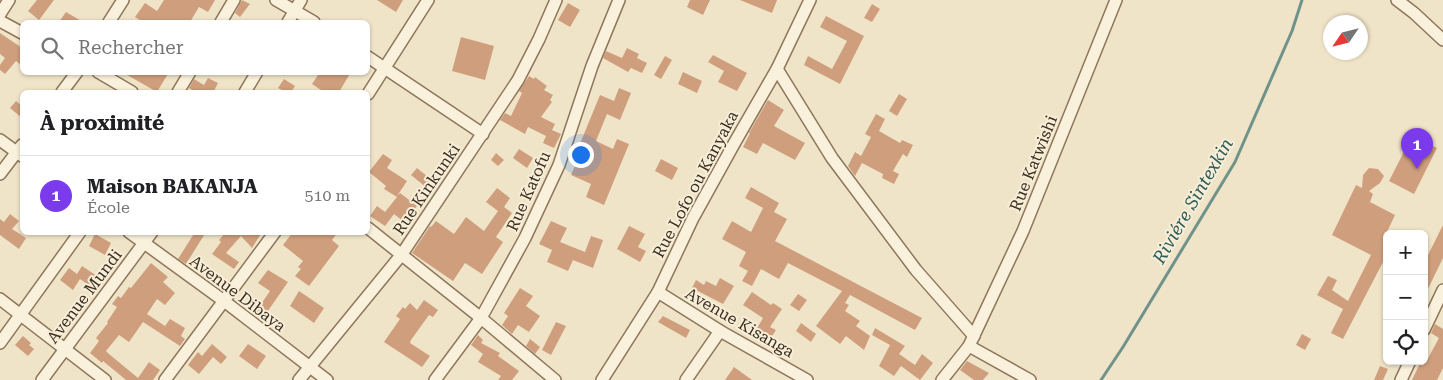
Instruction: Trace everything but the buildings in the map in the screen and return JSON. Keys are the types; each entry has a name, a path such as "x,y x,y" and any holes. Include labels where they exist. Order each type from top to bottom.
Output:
{"street":[{"path":"0,14 9,0"},
{"path":"110,20 123,0"},
{"path":"222,20 234,0"},
{"path":"276,0 311,20"},
{"path":"289,20 301,0"},
{"path":"370,91 428,0"},
{"name":"Rue Kinkunki","path":"299,380 402,254 518,80 556,0"},
{"name":"Rue Katofu","path":"436,380 482,318 525,238 559,165 592,66 619,0"},
{"name":"Rue Lofo ou Kanyaka","path":"602,380 658,292 693,218 777,69 810,0"},
{"name":"Rue Katwishi","path":"942,380 972,341 1023,231 1116,0"},
{"path":"1397,0 1443,40"},
{"path":"0,21 20,32"},
{"path":"370,58 483,134"},
{"path":"777,69 832,158 972,341 1030,380"},
{"path":"64,90 75,75"},
{"path":"103,75 129,90"},
{"path":"179,90 188,75"},
{"path":"246,90 255,75"},
{"path":"0,140 20,150"},
{"path":"0,174 20,152"},
{"path":"370,230 482,318 551,379"},
{"path":"0,343 78,235"},
{"name":"Avenue Dibaya","path":"133,235 224,301 327,380"},
{"name":"Avenue Mundi","path":"42,380 150,235"},
{"path":"165,380 273,235"},
{"path":"1428,322 1443,290"},
{"name":"Avenue Kisanga","path":"658,292 807,380"},
{"path":"0,299 22,314 105,380"},
{"path":"686,380 720,330"},
{"path":"1401,380 1408,365"}],"waterway":[{"name":"Riviére Sintexkin","path":"1101,380 1235,162 1292,31 1302,0"}],"place":[{"name":"Maison BAKANJA","path":"1417,169"}]}
